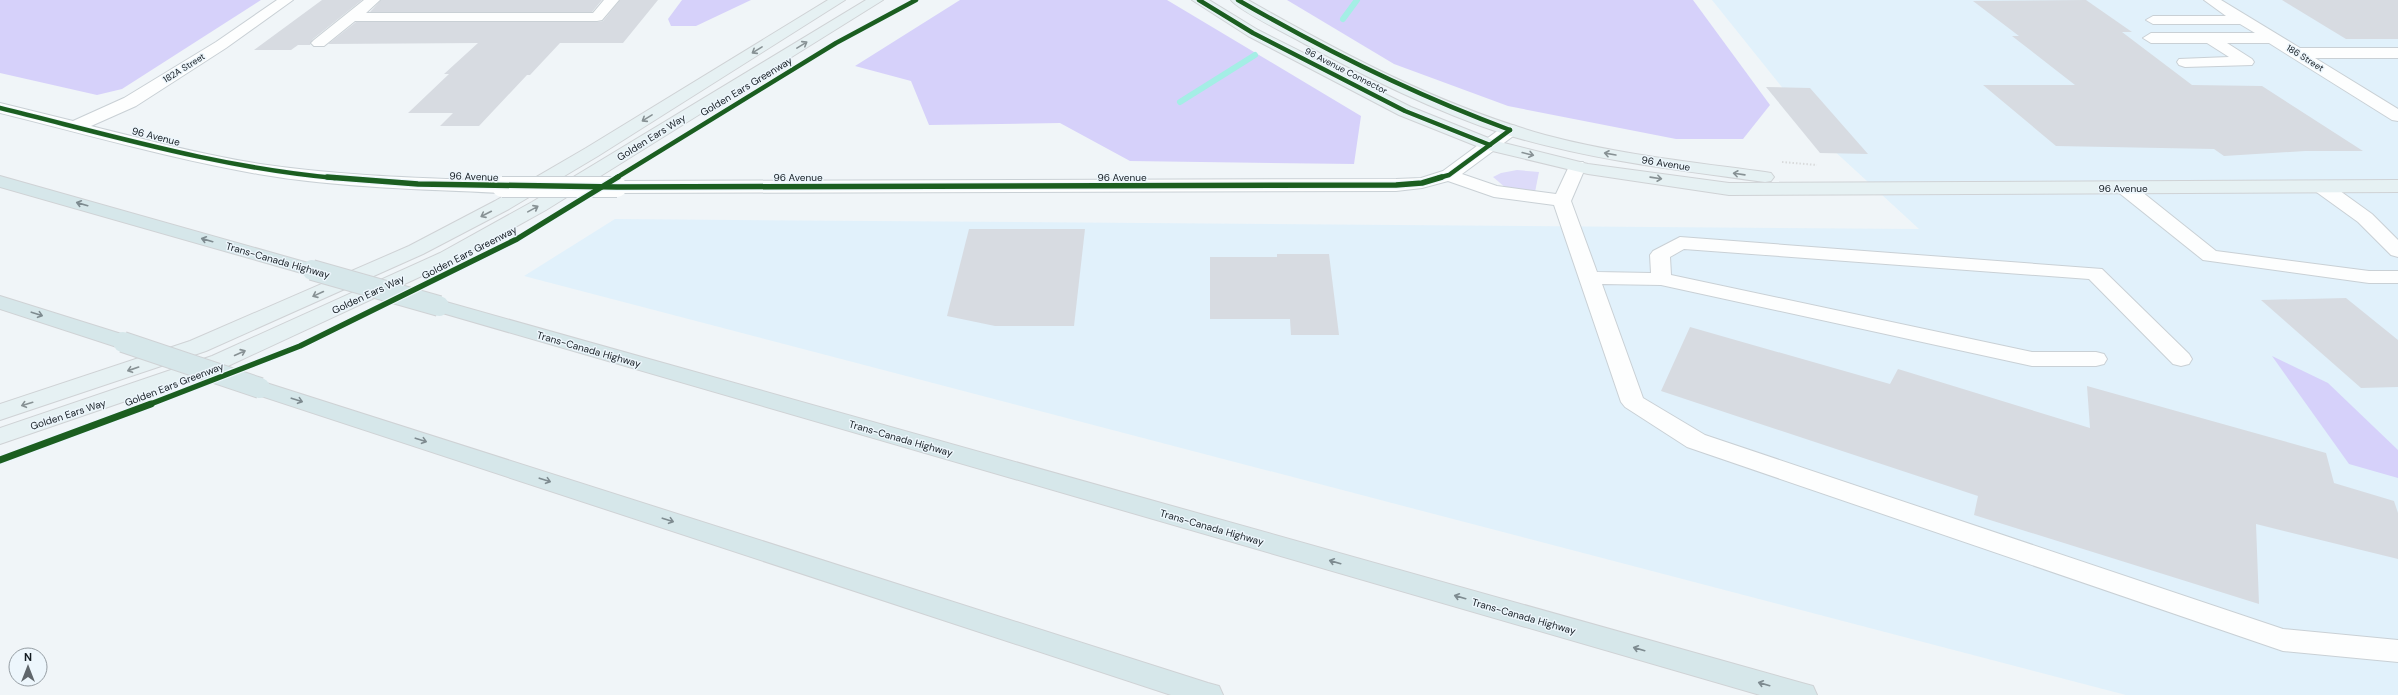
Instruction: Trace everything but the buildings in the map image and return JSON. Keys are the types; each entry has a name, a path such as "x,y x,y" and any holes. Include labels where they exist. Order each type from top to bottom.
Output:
{"highway":[{"name":"Trans-Canada Highway","path":"0,181 1802,695"},
{"path":"0,302 260,388 1208,695"}],"main road":[{"name":"Golden Ears Way","path":"0,412 198,346 416,250 502,205 554,175 838,0"},
{"name":"Golden Ears Way","path":"0,436 220,361 447,257 539,206 876,0"},
{"name":"96 Avenue Connector","path":"1199,0 1253,33 1404,111 1490,145"},
{"name":"96 Avenue Connector","path":"1238,0 1281,26 1400,87 1457,112 1510,130"},
{"name":"96 Avenue","path":"1510,130 1602,152 1648,161 1848,188"},
{"name":"96 Avenue","path":"1490,145 1577,166 1729,189 2398,186"}],"street":[{"name":"182A Street","path":"76,126 130,102 221,45 286,0"},
{"path":"319,43 373,0"},
{"path":"351,17 597,17 612,0"},
{"name":"186 Street","path":"2211,0 2398,116"},
{"path":"472,17 486,4"},
{"path":"2153,20 2244,20"},
{"path":"2151,38 2273,38"},
{"path":"2185,62 2246,62 2210,38"},
{"path":"2297,53 2398,53"},
{"name":"96 Avenue","path":"0,108 194,156 259,168 332,178 502,187 1366,186 1422,183 1449,175 1510,130"},
{"path":"1577,166 1562,201 1633,402 1696,441 2283,640 2398,651"},
{"path":"1449,175 1494,191 1562,201"},
{"path":"2322,187 2365,218 2398,251"},
{"path":"2125,188 2210,256 2369,277 2398,277"},
{"path":"1661,279 1660,255 1680,243 2096,273 2181,359"},
{"path":"1589,278 1661,279 2032,359 2096,359"}],"path":[{"path":"1778,162 1824,166"}],"shaded area":[{"path":"0,0 261,0 122,89 97,95 0,73"},
{"path":"682,0 751,0 696,26 671,26 668,19"},
{"path":"960,0 1167,0 1361,116 1354,164 1130,161 1060,123 929,125 911,81 855,66"},
{"path":"1287,0 1693,0 1770,105 1743,139 1676,139 1508,106 1394,64"},
{"path":"1712,0 2398,0 2398,695 2126,695 524,276 615,219 1919,229 1830,147"},
{"path":"1517,170 1539,172 1535,192 1506,188 1493,177 1501,173"},
{"path":"2272,356 2328,383 2398,450 2398,478 2349,464"}],"waterway":[{"path":"1343,19 1357,0"},
{"path":"1180,102 1255,55"}],"cycle path":[{"name":"Golden Ears Greenway","path":"0,460 67,437 300,346 517,239 836,43 916,0"},
{"path":"1199,0 1253,33 1405,111 1490,145"},
{"path":"1238,0 1337,55 1371,72 1439,103 1510,130"},
{"path":"0,108 194,156 259,168 333,178 418,184 617,187 1396,185 1422,183 1449,175 1510,130"}]}
